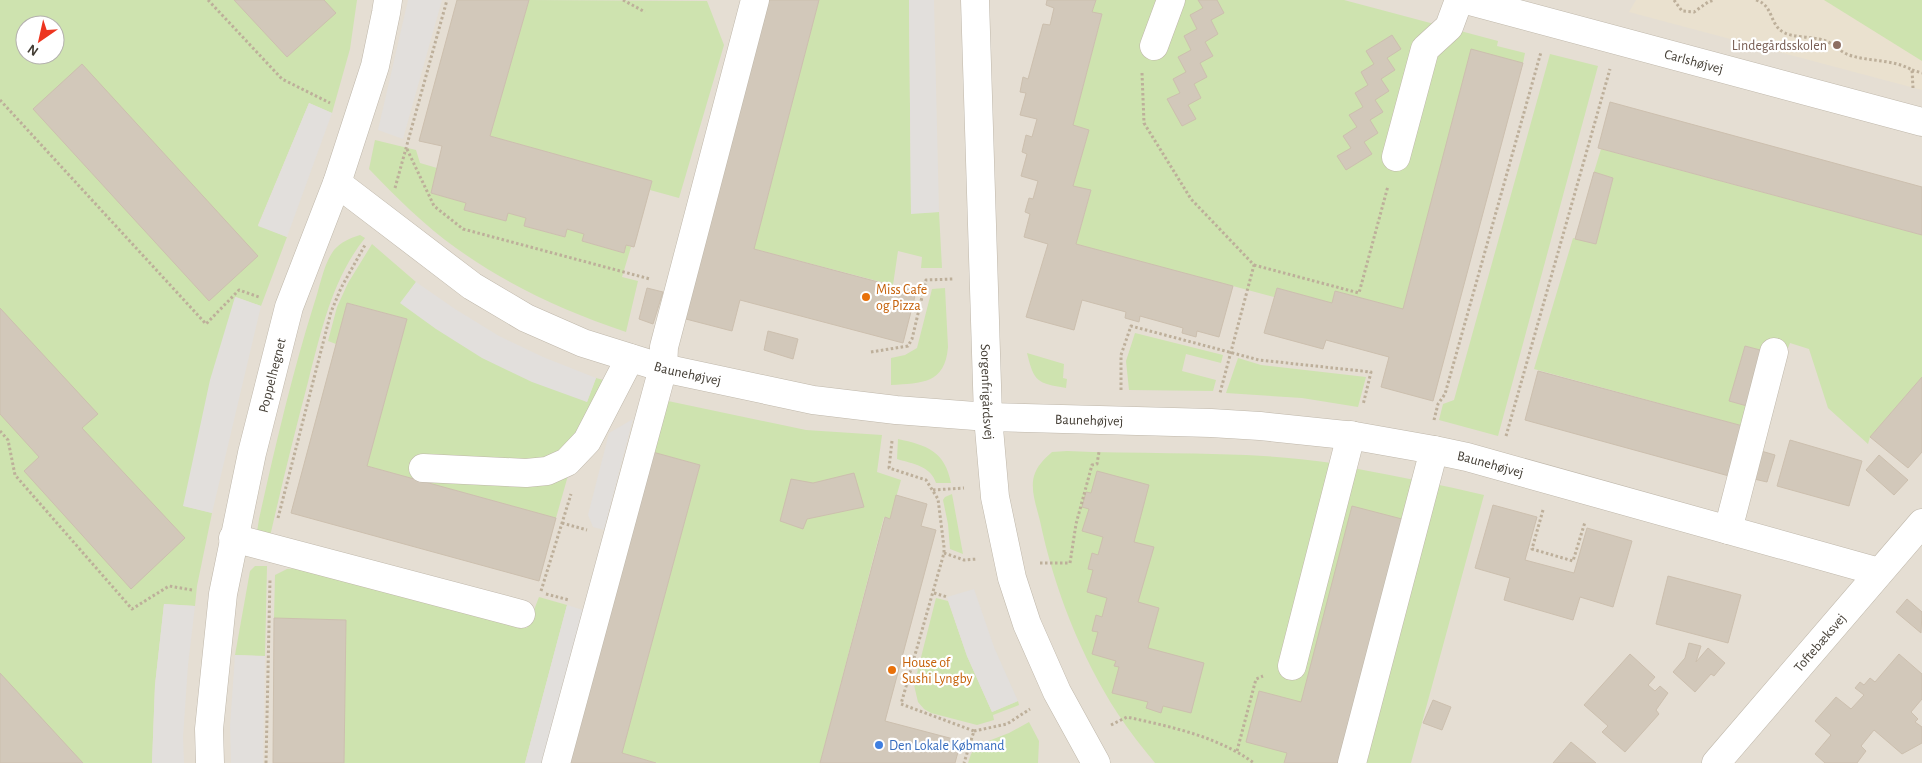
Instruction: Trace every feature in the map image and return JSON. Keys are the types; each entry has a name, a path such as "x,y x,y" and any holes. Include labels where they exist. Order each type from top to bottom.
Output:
{"street":[{"name":"Poppelhegnet","path":"210,763 209,730 222,594 252,453 289,307 337,183 359,117 375,66 388,0"},
{"path":"556,763 663,368 664,347 754,0"},
{"name":"Sorgenfrigårdsvej","path":"974,0 988,417 995,497 1012,578 1028,624 1057,692 1096,763"},
{"path":"1154,46 1171,0"},
{"path":"1396,157 1425,49 1450,27 1459,0"},
{"name":"Carlshøjvej","path":"1466,0 1914,120"},
{"name":"Baunehøjvej","path":"337,183 472,286 526,318 583,342 663,368 812,400 896,410 988,417 1212,423 1353,436 1434,450 1498,466 1879,572"},
{"path":"1728,530 1774,352"},
{"path":"423,468 526,473 547,471 567,462 587,441 630,358"},
{"path":"1292,666 1353,436"},
{"path":"1352,763 1434,450"},
{"name":"Toftebæksvej","path":"1716,763 1922,523"},
{"path":"233,538 522,614"}],"path":[{"path":"208,0 282,79 359,117"},
{"path":"266,763 271,549 284,489 331,312 353,264 382,217 394,190 447,0"},
{"path":"623,0 645,12"},
{"path":"1674,0 1682,11 1694,12 1714,0"},
{"path":"1756,0 1760,1 1770,10 1774,24 1785,33 1825,40 1848,55 1904,65 1912,70 1922,72"},
{"path":"1434,450 1431,429 1438,404 1445,394 1548,23"},
{"path":"1498,466 1618,40"},
{"path":"1154,46 1146,58 1141,77 1144,123 1191,199 1254,266 1359,293 1396,157"},
{"path":"1912,70 1914,120"},
{"path":"0,100 206,324 240,290 289,307"},
{"path":"406,148 434,206 463,229 680,287"},
{"path":"1212,423 1254,266"},
{"path":"871,352 908,346 912,339 926,280 984,278"},
{"path":"944,553 964,560 1007,556 1044,564 1070,563 1076,524 1092,465 1097,464 1105,420 1121,396 1121,355 1131,326 1259,360 1371,372 1353,436"},
{"path":"896,410 889,468 926,480 938,499 944,553 901,704 974,730 1007,724 1057,692"},
{"path":"0,431 8,440 15,475 132,609 169,586 222,594"},
{"path":"1552,481 1532,549 1540,552 1573,561 1595,493"},
{"path":"522,614 530,589 540,592 573,486"},
{"path":"934,593 947,597"},
{"path":"1237,751 1256,679 1292,666"},
{"path":"1083,740 1127,717 1184,730 1237,751 1254,763"},
{"path":"964,763 974,730"}],"shaded area":[{"path":"0,0 1922,0 1922,763 0,763"},
{"path":"408,0 442,0 403,139 378,130"},
{"path":"909,0 934,0 939,212 911,214"},
{"name":"Lindegårdsskolen","path":"1636,0 1922,0 1922,90 1629,12"},
{"path":"309,103 332,113 287,237 258,226"},
{"path":"416,282 499,336 543,357 596,378 587,402 532,382 482,358 436,329 400,303"},
{"path":"235,297 261,306 212,513 183,506 210,380"},
{"path":"633,419 604,530 593,527 588,515 609,433"},
{"path":"974,589 994,647 1018,701 992,712 967,656 947,597"},
{"path":"164,604 195,606 188,665 183,737 184,763 152,763 155,685"},
{"path":"567,605 586,611 543,763 525,763"},
{"path":"235,655 265,656 263,763 231,763 230,726"}],"green space":[{"path":"0,0 357,0 350,49 332,113 309,103 258,225 287,237 261,306 236,297 184,506 212,513 197,586 195,606 164,604 155,685 152,763 0,763"},
{"path":"529,0 707,1 724,45 679,198 650,190 652,181 490,136"},
{"path":"819,0 909,0 911,213 939,212 942,268 921,268 922,257 898,251 893,285 754,249"},
{"path":"1096,0 1344,0 1498,41 1497,46 1525,53 1523,63 1471,50 1403,309 1335,291 1332,303 1277,288 1274,297 1076,244 1091,191 1073,186 1089,130 1073,125 1102,15 1092,12"},
{"path":"1824,0 1922,0 1922,61"},
{"path":"1550,54 1598,66 1498,436 1439,420 1443,404 1454,400"},
{"path":"375,140 416,150 420,163 437,168 431,193 466,203 464,210 506,221 508,213 526,218 524,226 564,237 567,229 584,234 582,241 624,253 626,245 631,247 622,277 638,281 626,332 559,306 517,286 476,262 444,239 389,190 369,169"},
{"path":"1601,149 1922,235 1922,377 1870,437 1868,444 1828,408 1809,349 1790,343 1788,348 1766,343 1764,351 1745,346 1729,401 1747,406 1743,426 1534,369 1573,238 1596,244 1613,178 1594,172"},
{"path":"360,235 365,238 344,271 323,325 269,541 257,532 259,519 298,357 324,269 334,250 349,239"},
{"path":"372,244 416,282 401,303 587,402 596,378 607,381 580,433 556,518 367,466 407,319 348,303 336,344 328,341 337,307 348,283"},
{"path":"945,288 948,347 942,368 937,375 922,382 891,385 891,358 905,355 917,348 932,289"},
{"path":"1135,333 1223,355 1221,363 1186,354 1182,371 1216,380 1213,391 1129,390 1126,361"},
{"path":"1027,353 1064,364 1063,378 1067,379 1066,388 1038,380 1032,370"},
{"path":"1238,358 1261,365 1366,377 1358,407 1302,398 1226,393"},
{"path":"668,401 806,430 882,435 877,472 901,480 890,519 884,517 820,763 656,763 622,753 700,465 649,451"},
{"path":"898,439 933,451 944,463 951,483 936,483 934,477 926,469 897,459"},
{"path":"1052,452 1266,456 1299,459 1332,463 1484,495 1411,763 1155,763 1122,720 1092,669 1070,621 1053,571 1034,499 1033,481 1037,469"},
{"path":"952,494 963,554 950,549 948,524 943,500"},
{"path":"255,566 267,566 265,656 235,655 250,571"},
{"path":"296,568 527,628 539,597 567,605 525,763 344,763 346,620 274,618 275,575 287,569"},
{"path":"936,598 948,601 967,656 992,712 1018,701 1019,705 993,715 994,720 977,725 931,713 918,702 914,685"},
{"path":"1029,722 1039,741 1038,763 968,763 971,754 978,745 1009,733"}],"building":[{"path":"234,0 324,0 336,13 287,57"},
{"path":"457,0 529,0 490,136 652,181 634,247 626,245 624,253 582,241 584,234 567,229 565,237 524,226 526,218 508,213 506,221 464,210 466,203 431,193 442,146 419,141"},
{"path":"765,0 819,0 754,249 916,292 903,343 740,300 732,331 682,318"},
{"path":"1047,0 1096,0 1092,12 1102,14 1073,125 1089,130 1073,186 1091,190 1076,244 1233,286 1219,337 1197,331 1196,337 1182,333 1183,328 1140,316 1139,322 1125,318 1126,312 1082,300 1074,330 1026,317 1048,244 1024,237 1030,214 1025,212 1029,198 1033,199 1038,181 1021,176 1027,154 1022,152 1026,135 1032,137 1037,119 1020,115 1026,93 1020,92 1023,77 1028,79 1043,24 1050,25 1054,8 1046,5"},
{"path":"1198,0 1217,0 1224,13 1211,20 1218,34 1205,42 1213,56 1200,63 1207,77 1194,84 1201,98 1188,105 1196,119 1182,126 1167,99 1180,93 1173,79 1186,72 1178,57 1191,50 1184,36 1197,29 1190,15 1203,8"},
{"path":"1392,35 1401,49 1387,58 1395,70 1381,79 1389,91 1375,100 1383,112 1370,120 1378,133 1364,142 1372,154 1346,170 1337,156 1351,148 1343,136 1357,127 1349,115 1363,107 1355,93 1368,85 1361,72 1374,64 1366,51"},
{"path":"1471,49 1523,63 1433,401 1381,387 1389,357 1326,340 1323,349 1264,333 1277,288 1332,303 1335,291 1403,309"},
{"path":"82,64 258,256 209,301 33,109"},
{"path":"1610,102 1922,187 1922,235 1598,148"},
{"path":"1594,172 1613,178 1596,244 1575,239"},
{"path":"647,288 663,292 653,324 639,319"},
{"path":"347,303 407,319 367,466 556,518 539,581 291,513"},
{"path":"0,308 98,414 82,428 185,538 131,589 24,471 39,457 0,414"},
{"path":"768,331 798,339 793,359 764,350"},
{"path":"1745,346 1764,351 1747,406 1729,401"},
{"path":"1538,371 1743,426 1729,476 1525,420"},
{"path":"1922,377 1922,452 1908,468 1870,437"},
{"path":"1790,440 1862,461 1849,506 1777,486"},
{"path":"649,451 700,465 622,753 656,763 564,763"},
{"path":"1761,451 1775,455 1767,482 1754,479"},
{"path":"1879,455 1908,480 1894,495 1866,470"},
{"path":"1097,471 1149,485 1134,542 1154,547 1138,602 1159,608 1148,648 1204,663 1191,713 1163,706 1161,713 1146,708 1148,702 1112,693 1119,667 1114,666 1116,661 1092,654 1098,632 1092,631 1096,615 1102,617 1107,598 1087,592 1093,570 1088,569 1092,553 1098,555 1103,537 1082,531 1089,509 1082,507 1086,492 1091,493"},
{"path":"854,473 864,507 807,519 803,529 780,521 791,479 813,483"},
{"path":"896,495 927,504 921,526 936,530 885,721 961,741 955,763 820,763 885,517 890,519"},
{"path":"1493,505 1537,517 1525,560 1574,573 1587,528 1632,541 1613,607 1580,597 1573,620 1504,600 1510,578 1475,568"},
{"path":"1352,506 1402,519 1338,763 1284,763 1287,753 1246,742 1259,691 1301,702"},
{"path":"1668,576 1741,595 1728,643 1656,624"},
{"path":"1907,599 1922,612 1921,633 1896,612"},
{"path":"274,618 346,620 344,763 273,763"},
{"path":"1689,643 1701,646 1696,662 1708,648 1725,663 1714,676 1711,674 1695,692 1673,672 1685,658"},
{"path":"1630,654 1655,677 1648,685 1655,691 1660,686 1668,693 1656,710 1659,714 1625,752 1602,732 1608,726 1584,705"},
{"path":"1899,654 1922,674 1922,699 1911,712 1918,719 1915,722 1922,727 1922,743 1902,754 1874,730 1861,746 1866,751 1857,763 1825,763 1815,754 1831,735 1815,721 1836,697 1851,709 1864,695 1855,688 1860,682 1864,685 1870,678 1875,682"},
{"path":"0,673 83,763 0,763"},
{"path":"1433,700 1451,707 1442,730 1423,723"},
{"path":"1571,742 1596,763 1553,763"}],"place":[{"name":"Lindegårdsskolen","path":"1837,45"},
{"name":"Miss Cafe og Pizza","path":"866,297"},
{"name":"House of Sushi Lyngby","path":"892,670"},
{"name":"Den Lokale Købmand","path":"879,745"}]}
